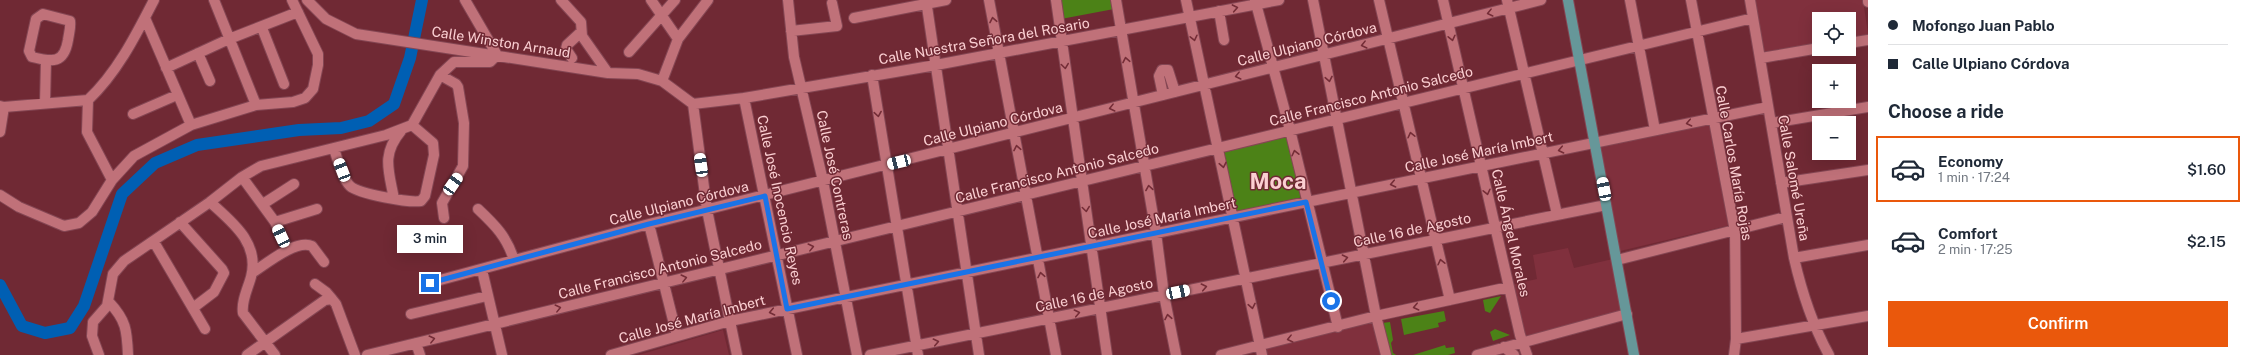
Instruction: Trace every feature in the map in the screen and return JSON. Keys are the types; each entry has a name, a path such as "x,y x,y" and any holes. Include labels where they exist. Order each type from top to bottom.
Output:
{"main road":[{"path":"1568,0 1634,355"}],"street":[{"path":"0,132 2,107 88,100 102,87 145,18 154,0"},
{"path":"214,0 256,105"},
{"path":"0,195 19,207 64,226 79,223 92,212 112,180 134,156 191,125 256,105 293,102 305,98 313,89 318,65 318,54 292,0"},
{"name":"Calle Winston Arnaud","path":"308,0 326,19 356,34 608,73 638,74 662,81 693,104"},
{"path":"99,355 92,336 93,322 109,302 112,274 115,268 210,202 242,177 271,162 287,161 401,130 412,124 440,75 454,62 490,62 497,55 465,0"},
{"path":"561,0 581,22 581,32 608,73"},
{"path":"651,0 663,15 678,39"},
{"path":"629,52 675,0"},
{"path":"662,81 678,39 708,0"},
{"name":"Calle José Contreras","path":"788,0 794,57 836,241 845,297 857,355"},
{"path":"854,18 926,2 946,0"},
{"path":"989,0 1056,355"},
{"path":"1056,0 1107,355"},
{"path":"1116,0 1156,233 1164,295 1176,355"},
{"path":"1186,0 1219,148 1261,351"},
{"name":"Calle Nuestra Señora del Rosario","path":"693,104 802,89 1219,12 1256,2 1278,0"},
{"path":"1313,0 1376,316 1386,355"},
{"path":"1379,0 1450,300"},
{"name":"Calle Ángel Morales","path":"1443,0 1526,355"},
{"name":"Calle Ulpiano Córdova","path":"430,283 649,224 1388,39 1449,23 1508,4 1541,0"},
{"path":"1630,0 1655,130"},
{"name":"Calle Carlos María Rojas","path":"1691,0 1735,231 1736,339 1734,355"},
{"name":"Calle Salomé Ureña","path":"1750,0 1794,258 1801,289 1813,326 1829,355"},
{"path":"926,2 968,272 979,355"},
{"path":"1256,2 1272,68 1290,130 1306,202 1338,327"},
{"path":"791,31 837,26 832,3"},
{"path":"1508,4 1557,214"},
{"path":"166,68 198,53 298,12"},
{"path":"1219,12 1224,40"},
{"path":"43,14 68,19 70,24 66,53 61,58 46,60 32,57 29,51 36,19 43,14"},
{"path":"145,18 191,125"},
{"name":"Calle Francisco Antonio Salcedo","path":"367,355 1753,18"},
{"path":"262,28 284,84"},
{"path":"572,58 566,49 567,45 581,32"},
{"path":"1856,42 1868,40"},
{"path":"1761,58 1812,49"},
{"path":"198,53 210,81"},
{"path":"45,103 46,60"},
{"path":"1163,95 1159,76 1162,70 1168,70 1175,92"},
{"path":"440,75 456,84 458,87 464,123 463,166 442,203 444,218"},
{"path":"872,75 917,350"},
{"path":"133,114 177,95"},
{"name":"Calle José Inocencio Reyes","path":"744,98 778,255 787,309 797,355"},
{"path":"88,100 87,132 112,180"},
{"path":"693,104 707,210 737,355"},
{"name":"Calle José María Imbert","path":"611,355 730,321 1768,107"},
{"path":"1772,123 1868,107"},
{"path":"334,149 346,180 350,186 394,199 416,202 420,201 425,196 434,155 433,143 412,124"},
{"path":"394,199 387,159 389,150 401,130"},
{"path":"1781,183 1868,170"},
{"path":"242,177 264,204 275,222 288,250"},
{"path":"264,204 294,184"},
{"path":"210,202 243,233 252,255 252,273 243,313 275,355"},
{"name":"Calle 16 de Agosto","path":"870,355 917,350 976,333 1606,204"},
{"path":"275,222 317,209"},
{"path":"478,209 500,230 509,244 514,260"},
{"path":"1617,260 1786,217"},
{"path":"180,222 222,268 224,273 214,292 193,308"},
{"path":"649,224 677,336"},
{"path":"154,242 206,329"},
{"path":"252,273 288,250 307,244 312,246 324,262"},
{"path":"1794,258 1868,245"},
{"path":"482,270 502,355"},
{"path":"315,284 326,292 336,304 356,355"},
{"path":"1221,355 1261,351 1376,316 1509,287"},
{"path":"411,314 487,296"},
{"path":"247,355 325,300 332,298"},
{"path":"109,302 120,314 127,329 128,355"},
{"path":"1477,355 1627,314"},
{"path":"1736,339 1868,316"},
{"path":"416,343 420,355"},
{"path":"1504,347 1514,355"}],"shaded area":[{"path":"1752,0 1863,0 1868,34 1856,37 1856,12 1812,12 1812,44 1761,52"},
{"path":"1711,122 1730,225 1620,251 1598,145"},
{"path":"1568,248 1574,268 1613,259 1624,311 1525,339 1512,285 1537,279 1533,255"},
{"path":"1372,321 1380,355 1266,355 1265,349"},
{"path":"723,330 729,355 639,355"}],"green space":[{"path":"1058,0 1113,0 1114,9 1061,19"},
{"path":"1288,133 1303,197 1235,212 1223,150"},
{"path":"1501,296 1490,313 1485,311 1483,300"},
{"path":"1444,311 1446,321 1438,323 1439,327 1404,335 1401,319"},
{"path":"1390,322 1393,340 1391,343 1393,353 1396,355 1389,355 1382,323"},
{"path":"1495,329 1510,335 1493,341 1490,332"},
{"path":"1445,345 1446,348 1454,347 1455,353 1448,355 1413,355"}],"waterway":[{"path":"0,285 22,326 45,333 70,328 84,306 122,194 155,163 197,145 299,130 341,128 369,121 394,104 410,58 422,0"}],"district":[{"name":"Moca","path":"1278,181"}],"route":[{"path":"430,283 649,224 765,196 778,255 787,309 1306,202 1331,301"}]}
